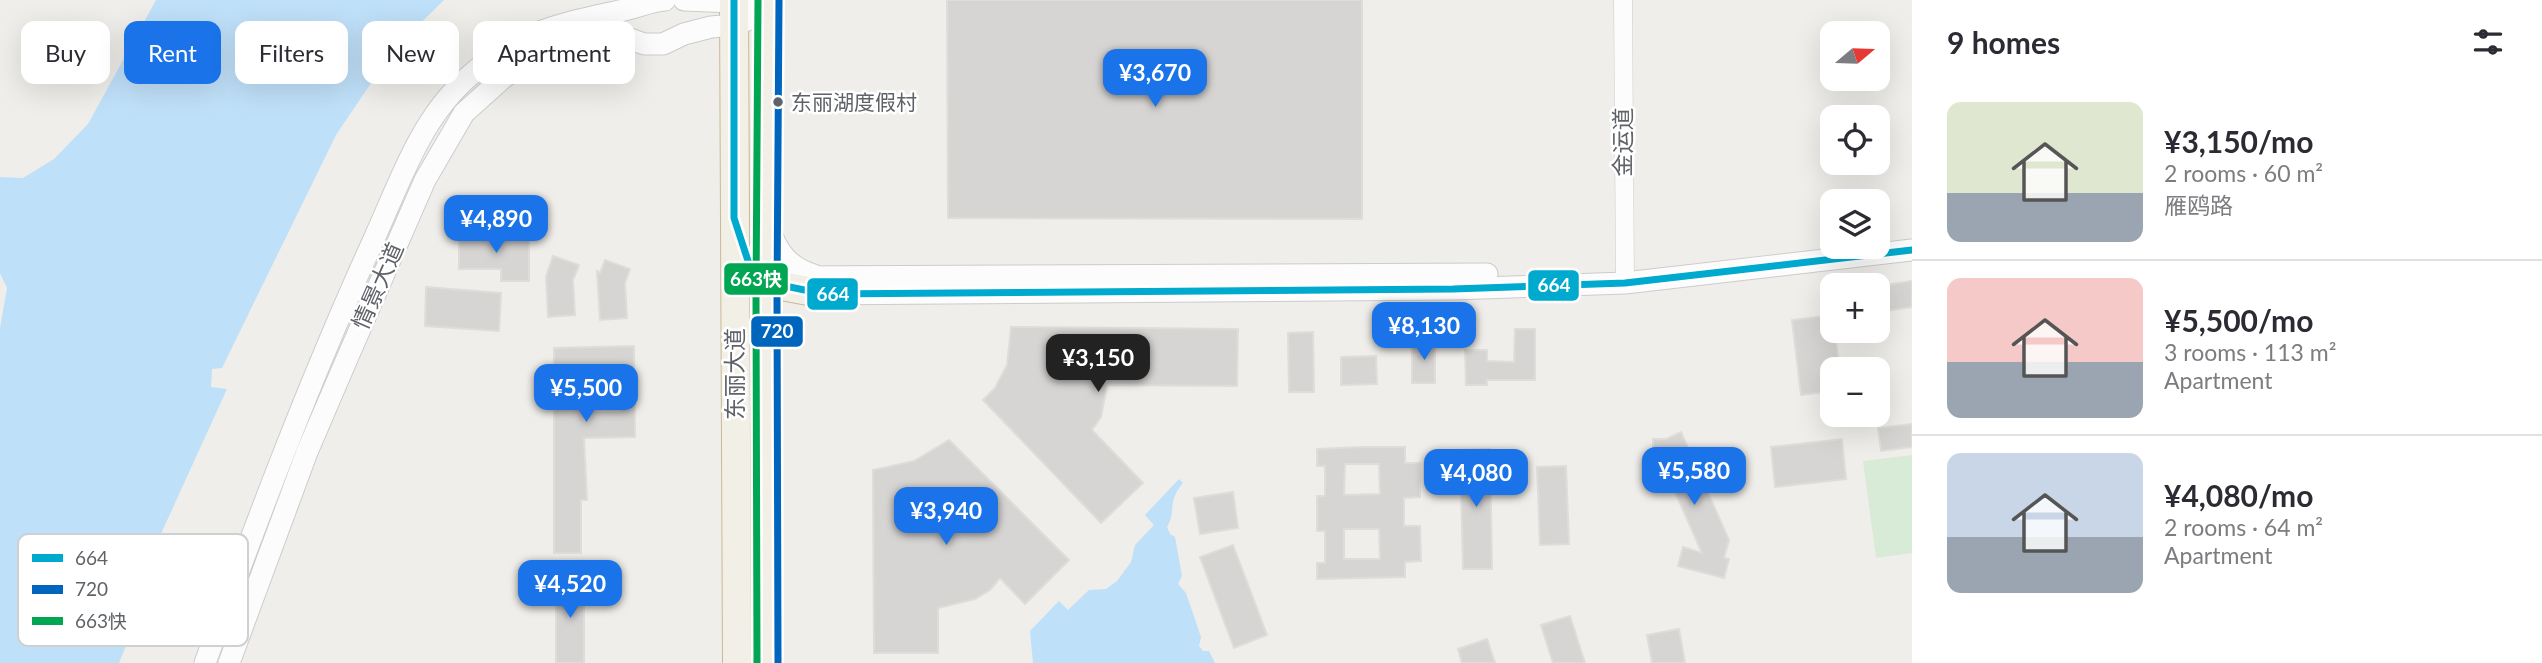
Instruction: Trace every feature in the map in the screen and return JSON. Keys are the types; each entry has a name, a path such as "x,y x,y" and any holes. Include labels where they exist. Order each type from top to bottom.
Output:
{"highway":[{"name":"东丽大道","path":"737,663 754,284 767,217 769,6"},
{"path":"734,9 734,218 754,284 823,285"},
{"name":"东丽大道","path":"754,284 768,663"}],"street":[{"name":"情景大道","path":"248,549 324,354 415,149 443,104 464,80 511,45 567,20 665,0"},
{"name":"情景大道","path":"684,0 734,9 769,6"},
{"name":"金运道","path":"1623,0 1624,277"},
{"name":"情景大道","path":"248,612 307,452 346,361 436,160 464,113 483,93 529,61 588,40 622,36 643,44 663,44 711,27 734,9"},
{"path":"415,149 436,160"},
{"path":"767,217 773,241 785,258 823,285 1453,289 1624,277 1912,250"},
{"path":"1890,243 1912,240"},
{"path":"1624,277 1820,251"},
{"path":"324,354 346,361"},
{"name":"情景大道","path":"205,663 211,646"},
{"name":"情景大道","path":"229,663 235,646"}],"green space":[{"path":"1912,455 1912,553 1876,558 1863,461"}],"water":[{"path":"156,0 444,0 423,21 362,21 362,84 370,84 336,135 222,368 212,369 211,387 227,389 161,534 18,534 18,646 126,646 119,663 0,663 0,328 7,288 0,273 0,177 23,178 54,159 88,124 124,58 124,84 221,84 221,21 144,21"},
{"path":"1179,479 1183,483 1173,501 1167,527 1175,537 1182,576 1178,584 1186,593 1201,637 1199,646 1203,651 1209,651 1215,663 1033,663 1030,631 1059,601 1068,610 1089,590 1106,589 1117,581 1131,562 1135,545 1154,525 1145,515"}],"building":[{"path":"947,0 1362,0 1362,219 948,218"},
{"path":"459,233 485,234 485,237 529,237 529,281 501,281 501,269 459,269"},
{"path":"553,256 579,265 573,280 575,315 548,317 546,277"},
{"path":"605,260 630,269 625,283 627,318 600,320 597,271 600,273"},
{"path":"1912,281 1912,307 1890,310 1890,284"},
{"path":"426,287 501,293 499,331 425,326"},
{"path":"1820,316 1820,343 1836,343 1838,357 1820,357 1820,393 1801,395 1792,320"},
{"path":"1011,327 1238,329 1237,386 1107,385 1101,417 1092,430 1143,483 1101,523 983,400 995,388 1007,365"},
{"path":"1515,329 1535,329 1535,380 1487,380 1487,385 1466,385 1465,350 1487,350 1487,361 1514,362"},
{"path":"1313,332 1314,392 1289,392 1288,333"},
{"path":"1412,342 1435,342 1435,383 1412,383"},
{"path":"634,346 635,437 584,438 587,500 581,500 581,553 554,553 554,348","holes":["584,374 618,374 620,411 585,411"]},
{"path":"1376,356 1377,384 1341,385 1341,357"},
{"path":"1912,424 1912,447 1881,451 1878,428"},
{"path":"1681,432 1729,540 1724,558 1729,559 1724,578 1678,566 1683,547 1702,553 1661,460 1653,460 1653,439 1666,439"},
{"path":"1842,439 1846,479 1775,487 1771,447"},
{"path":"949,440 1069,560 1025,604 1000,578 990,590 975,599 938,608 938,653 874,653 873,470 914,461"},
{"path":"1405,447 1405,463 1420,463 1420,497 1404,498 1404,526 1420,526 1421,561 1405,562 1405,577 1317,579 1317,563 1325,563 1325,531 1317,531 1317,496 1325,496 1325,466 1317,466 1317,449","holes":["1345,464 1379,464 1380,494 1344,495","1344,529 1379,529 1380,559 1344,559"]},
{"path":"1490,449 1492,569 1463,569 1460,450"},
{"path":"1566,466 1569,544 1540,545 1537,467"},
{"path":"1233,492 1238,528 1200,534 1194,498"},
{"path":"1233,545 1267,635 1234,648 1200,557"},
{"path":"556,577 584,577 584,663 556,663"},
{"path":"1570,616 1585,663 1553,663 1541,625"},
{"path":"1679,629 1685,663 1652,663 1647,635"},
{"path":"1487,639 1495,663 1462,663 1458,649"}],"transit line":[{"name":"664","path":"734,0 734,218 750,267 761,281 824,294 1453,289 1625,283 1912,250"},
{"name":"663快","path":"757,663 758,0"},
{"name":"720","path":"778,663 779,0"}],"place":[{"name":"东丽湖度假村","path":"778,102"}]}
